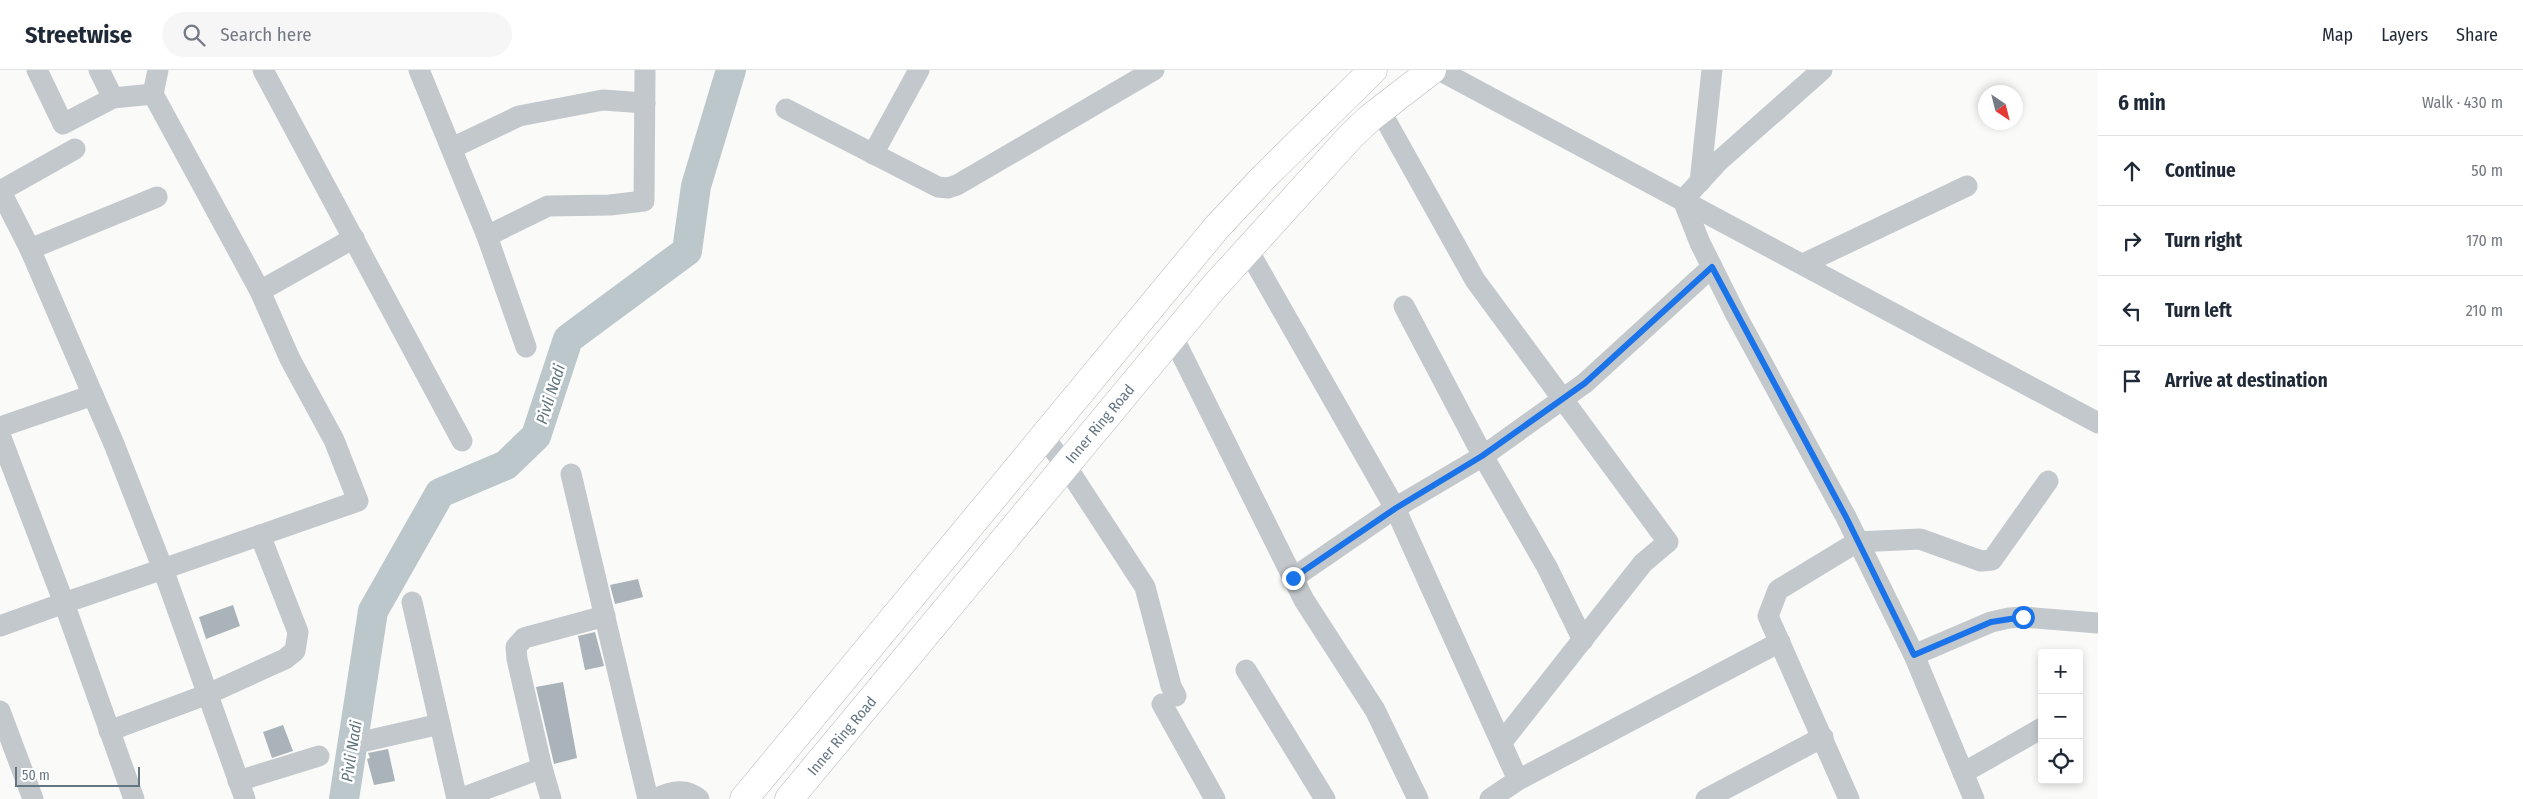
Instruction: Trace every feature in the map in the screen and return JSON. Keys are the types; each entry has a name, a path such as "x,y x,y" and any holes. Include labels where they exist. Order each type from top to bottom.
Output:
{"highway":[{"path":"744,799 1217,227 1265,176 1373,70"},
{"name":"Inner Ring Road","path":"790,799 1172,337 1248,250 1351,136 1380,110 1432,70"}],"street":[{"path":"37,70 64,124 113,98 153,94"},
{"path":"99,70 113,98"},
{"path":"1,624 358,502 334,440 290,359 260,291 153,94 158,70"},
{"path":"263,70 462,441"},
{"path":"419,70 487,236 526,347"},
{"path":"487,236 548,206 644,201 644,70"},
{"path":"873,154 919,70"},
{"path":"786,109 938,188 948,188 958,185 1154,70"},
{"path":"1439,70 2098,423"},
{"path":"1700,182 1712,70"},
{"path":"1683,200 1719,161 1822,70"},
{"path":"452,148 519,116 603,100 645,103"},
{"path":"1380,110 1475,280 1668,542 1643,564 1502,742"},
{"path":"75,149 1,190 30,249 163,568 241,790 319,756"},
{"path":"1803,264 1967,186"},
{"path":"30,249 157,197"},
{"path":"1683,200 1712,267 1846,517 1914,655 1974,799"},
{"path":"260,291 354,238"},
{"path":"1248,250 1396,508 1518,780"},
{"path":"1293,578 1396,508 1482,456 1585,383 1712,267"},
{"path":"1404,306 1482,456 1547,567 1582,640"},
{"path":"1172,337 1304,600 1375,710 1418,799"},
{"path":"0,427 92,395"},
{"path":"0,435 64,603 134,799"},
{"path":"1044,437 1066,466 1146,587 1171,686 1169,700 1215,799"},
{"path":"571,474 648,799"},
{"path":"1849,799 1823,736 1768,616 1778,590 1857,542 1920,539 1981,561 1992,560 2048,481"},
{"path":"109,731 208,694 285,659 295,651 298,632 260,535"},
{"path":"412,602 458,799 542,768"},
{"path":"550,799 517,660 516,647 524,638 605,616"},
{"path":"1914,655 1991,622 2010,618 2023,617 2098,623"},
{"path":"1490,799 1518,780 1780,642"},
{"path":"1246,670 1325,799"},
{"path":"0,711 34,799"},
{"path":"366,741 440,724"},
{"path":"1963,773 2038,730"},
{"path":"1706,799 1823,736"},
{"path":"655,799 679,790 694,794 699,799"}],"building":[{"path":"638,579 643,597 615,604 610,585"},
{"path":"233,605 240,626 206,639 199,617"},
{"path":"595,632 604,666 585,670 578,636"},
{"path":"563,682 577,758 554,764 536,687"},
{"path":"283,725 293,751 272,758 263,732"},
{"path":"388,749 395,781 374,785 367,759 370,758 368,753"}],"waterway":[{"name":"Pivli Nadi","path":"344,799 373,611 440,493 506,465 536,436 568,339 687,251 696,186 731,70"}],"route":[{"path":"1293,578 1396,508 1482,456 1585,383 1712,267 1774,386 1846,517 1914,655 1991,622 2023,617"}]}
